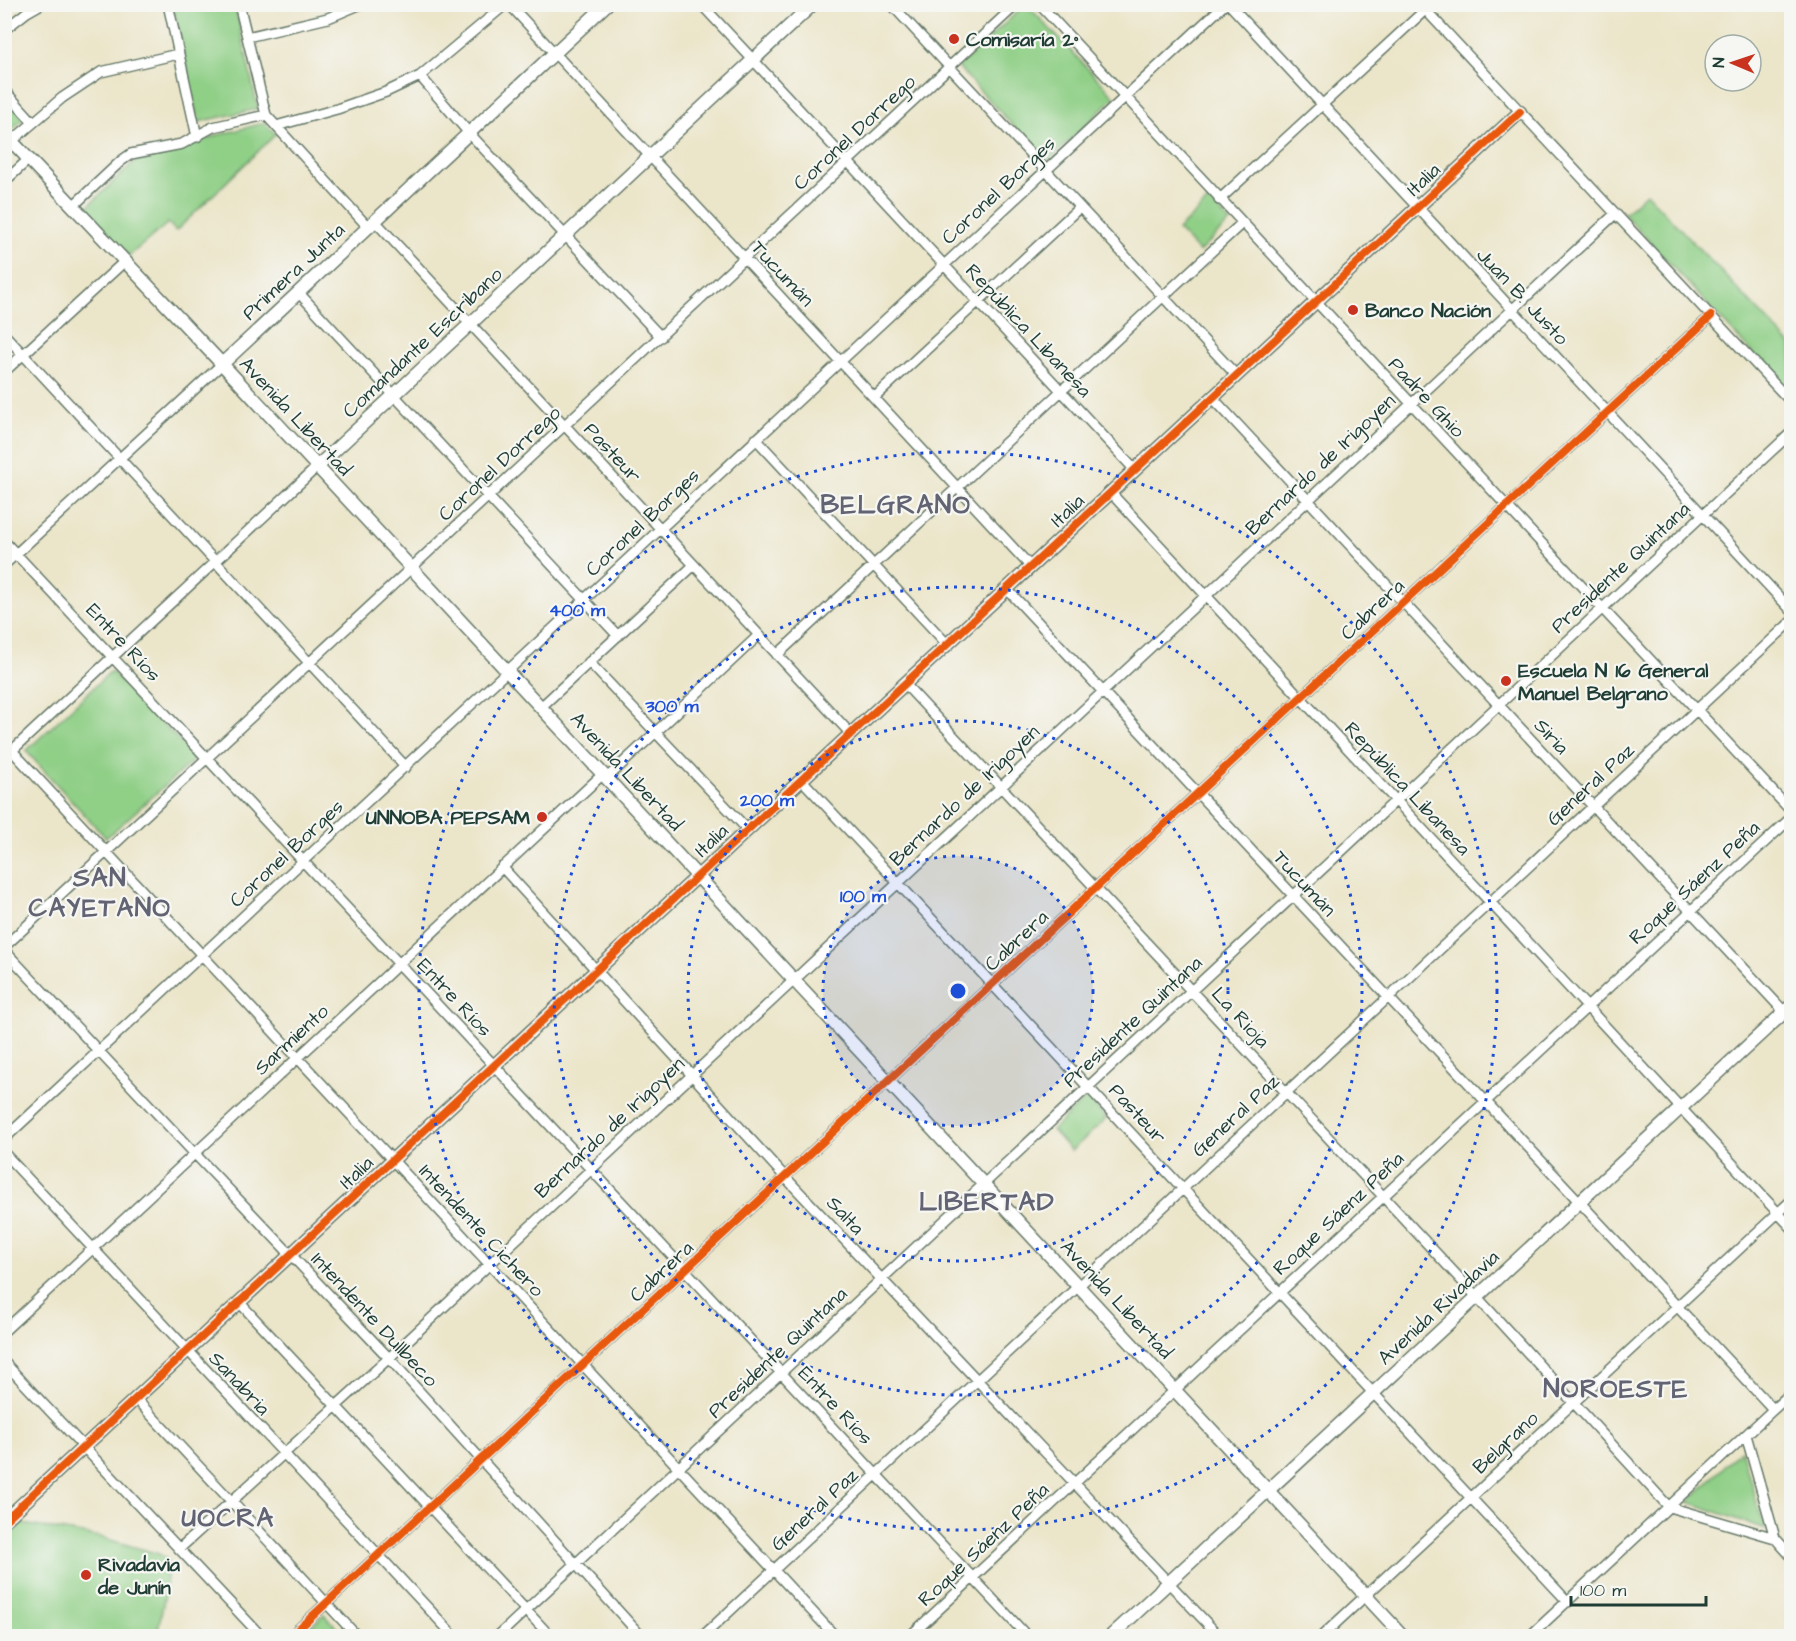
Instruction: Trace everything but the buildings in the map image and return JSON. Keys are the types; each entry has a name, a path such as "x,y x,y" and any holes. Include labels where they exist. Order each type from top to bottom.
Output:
{"main road":[{"name":"Primera Junta","path":"222,364 607,4"},
{"name":"Comandante Escribano","path":"317,467 813,4"},
{"name":"Italia","path":"4,1521 1520,112"},
{"name":"Avenida Libertad","path":"8,137 222,364 1403,1636"},
{"name":"Avenida Rivadavia","path":"1111,1636 1680,1108 1789,1012"}],"street":[{"path":"4,30 41,4"},
{"path":"168,4 197,137"},
{"path":"73,206 131,154 182,144 213,127 266,115 239,4"},
{"path":"247,37 328,18 361,4"},
{"path":"276,126 386,92 420,76 508,4"},
{"name":"Tucumán","path":"508,4 1030,566"},
{"name":"República Libanesa","path":"702,4 1134,469"},
{"path":"891,4 1236,375"},
{"name":"Coronel Dorrego","path":"4,948 1017,4"},
{"name":"Padre Ghio","path":"1039,4 1791,815"},
{"name":"Coronel Borges","path":"4,1139 1227,4"},
{"name":"Juan B. Justo","path":"1227,4 1791,611"},
{"path":"1220,200 1422,7 1791,403"},
{"path":"8,137 33,122 62,98 101,72 178,54"},
{"path":"420,76 469,133 661,337"},
{"path":"4,90 33,122"},
{"name":"Pasteur","path":"266,115 470,324 850,733"},
{"path":"4,182 29,159"},
{"path":"874,398 1080,207"},
{"name":"Bernardo de Irigoyen","path":"179,1549 388,1358 1615,214"},
{"path":"777,655 1241,224"},
{"path":"4,372 125,261"},
{"path":"298,292 618,636"},
{"name":"Cabrera","path":"291,1636 1711,316"},
{"path":"4,334 406,766"},
{"name":"Primera Junta","path":"4,565 222,364"},
{"name":"Siria","path":"1212,397 1690,911 1789,1012"},
{"name":"Presidente Quintana","path":"498,1636 1791,432"},
{"path":"756,439 947,644"},
{"name":"Comandante Escribano","path":"4,758 317,467"},
{"name":"República Libanesa","path":"1110,492 1791,1227"},
{"name":"Entre Ríos","path":"4,541 1027,1636"},
{"path":"541,707 693,566"},
{"name":"Tucumán","path":"1006,588 1578,1203 1773,1409"},
{"name":"General Paz","path":"703,1636 1791,621"},
{"name":"Sarmiento","path":"4,1331 502,867 656,733 759,635"},
{"path":"589,662 747,829"},
{"name":"La Rioja","path":"904,683 1477,1297 1669,1507"},
{"name":"Intendente Cichero","path":"4,742 835,1636"},
{"name":"Pasteur","path":"801,779 1568,1602"},
{"name":"Roque Sáenz Peña","path":"910,1636 1791,815"},
{"name":"Salta","path":"502,867 786,1178 1219,1636"},
{"name":"Intendente Dullbeco","path":"4,948 388,1358 642,1636"},
{"name":"Sanabria","path":"4,1153 454,1636"},
{"name":"Belgrano","path":"1322,1636 1791,1200"},
{"path":"240,1303 550,1636"},
{"path":"4,1362 261,1636"},
{"path":"1530,1636 1791,1392"},
{"path":"136,1399 357,1636"},
{"path":"1746,1435 1775,1538 1791,1557"},
{"path":"1669,1507 1775,1538"}],"green space":[{"path":"173,5 235,5 258,109 198,122"},
{"path":"1025,5 1115,97 1047,162 958,67"},
{"path":"5,97 24,118 11,131 5,124"},
{"path":"264,123 276,134 176,231 168,223 129,256 85,209 135,161 189,147 214,136"},
{"path":"1646,193 1791,345 1791,395 1624,214"},
{"path":"1209,200 1230,222 1199,252 1178,230"},
{"path":"111,671 196,758 106,838 26,751"},
{"path":"1087,1097 1106,1119 1071,1151 1052,1130"},
{"path":"1741,1450 1765,1529 1688,1502"},
{"name":"Rivadavia de Junín","path":"18,1523 100,1537 159,1554 168,1560 166,1589 157,1636 5,1636 5,1535"},
{"path":"324,1614 345,1636 301,1636"}],"cycle path":[{"path":"4,1521 1520,112"},
{"path":"291,1636 1711,316"}],"place":[{"name":"Comisaría 2°","path":"954,39"},
{"name":"Banco Nación","path":"1353,310"},
{"name":"Escuela N 16 General Manuel Belgrano","path":"1506,681"},
{"name":"UNNOBA PEPSAM","path":"542,817"},
{"name":"Rivadavia de Junín","path":"86,1575"}],"district":[{"name":"BELGRANO","path":"896,504"},
{"name":"SAN CAYETANO","path":"100,892"},
{"name":"LIBERTAD","path":"987,1201"},
{"name":"NOROESTE","path":"1616,1388"},
{"name":"UOCRA","path":"228,1517"}]}
